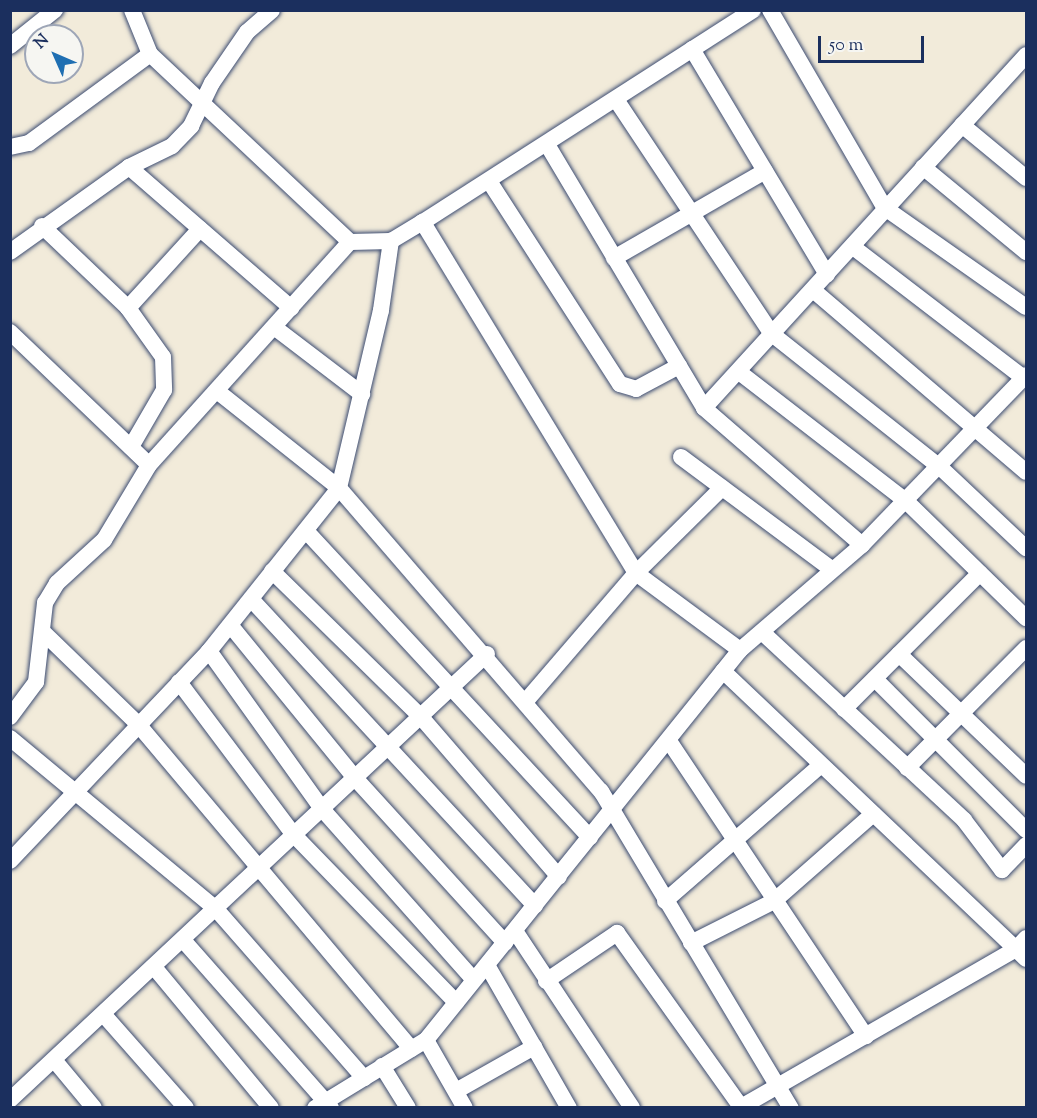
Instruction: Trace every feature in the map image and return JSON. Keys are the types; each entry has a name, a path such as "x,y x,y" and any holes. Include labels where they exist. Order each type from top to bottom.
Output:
{"street":[{"path":"10,46 55,10"},
{"path":"132,10 150,54 200,104 350,242 391,241 491,184 753,10"},
{"path":"10,252 42,226 129,166 172,146 191,126 200,104 247,32 273,10"},
{"path":"770,10 885,208 1026,307"},
{"path":"692,49 827,275"},
{"path":"10,147 29,143 150,54"},
{"path":"704,408 1026,55"},
{"path":"616,101 772,333 942,468 1026,548"},
{"path":"962,125 1026,178"},
{"path":"548,146 704,408 862,545"},
{"path":"129,166 291,308"},
{"path":"923,167 1026,252"},
{"path":"614,258 765,171"},
{"path":"491,184 620,384 636,389 679,366"},
{"path":"423,222 636,573 740,650"},
{"path":"42,226 128,308 162,357 167,377 157,408 131,447"},
{"path":"128,308 200,229"},
{"path":"10,861 137,723 231,627 272,571 308,533 339,488 362,394 391,241"},
{"path":"10,717 36,681 44,633 45,603 57,583 104,540 149,465 350,242"},
{"path":"183,940 325,1105 419,1044 612,812 740,650 831,569 862,545 942,468 1025,376 852,247"},
{"path":"813,290 979,427 1026,472"},
{"path":"274,327 362,394"},
{"path":"10,332 149,465"},
{"path":"739,372 906,501 1026,618"},
{"path":"217,391 339,488 526,701 612,812 791,1107"},
{"path":"681,457 831,569"},
{"path":"526,701 636,573 722,488"},
{"path":"308,533 590,838"},
{"path":"272,571 420,717 559,877"},
{"path":"844,709 980,573"},
{"path":"251,599 535,906"},
{"path":"231,627 355,778 510,937 546,981 632,1107"},
{"path":"762,632 964,820 1002,870 1025,850"},
{"path":"44,633 137,723 257,870 419,1044 456,1091 465,1107"},
{"path":"908,768 1026,648"},
{"path":"209,651 323,810 474,980"},
{"path":"10,1100 56,1061 487,654"},
{"path":"899,654 1026,776"},
{"path":"546,981 617,933 741,1107 1023,949 873,814 723,671"},
{"path":"874,679 1026,830"},
{"path":"178,682 294,835 456,1002"},
{"path":"10,738 75,789 216,909 364,1078"},
{"path":"669,741 866,1036"},
{"path":"665,901 821,765"},
{"path":"691,944 774,901 873,814"},
{"path":"487,965 569,1107"},
{"path":"154,967 271,1107"},
{"path":"104,1015 186,1107"},
{"path":"456,1091 534,1047"},
{"path":"56,1061 94,1107"},
{"path":"382,1066 408,1107"}]}
